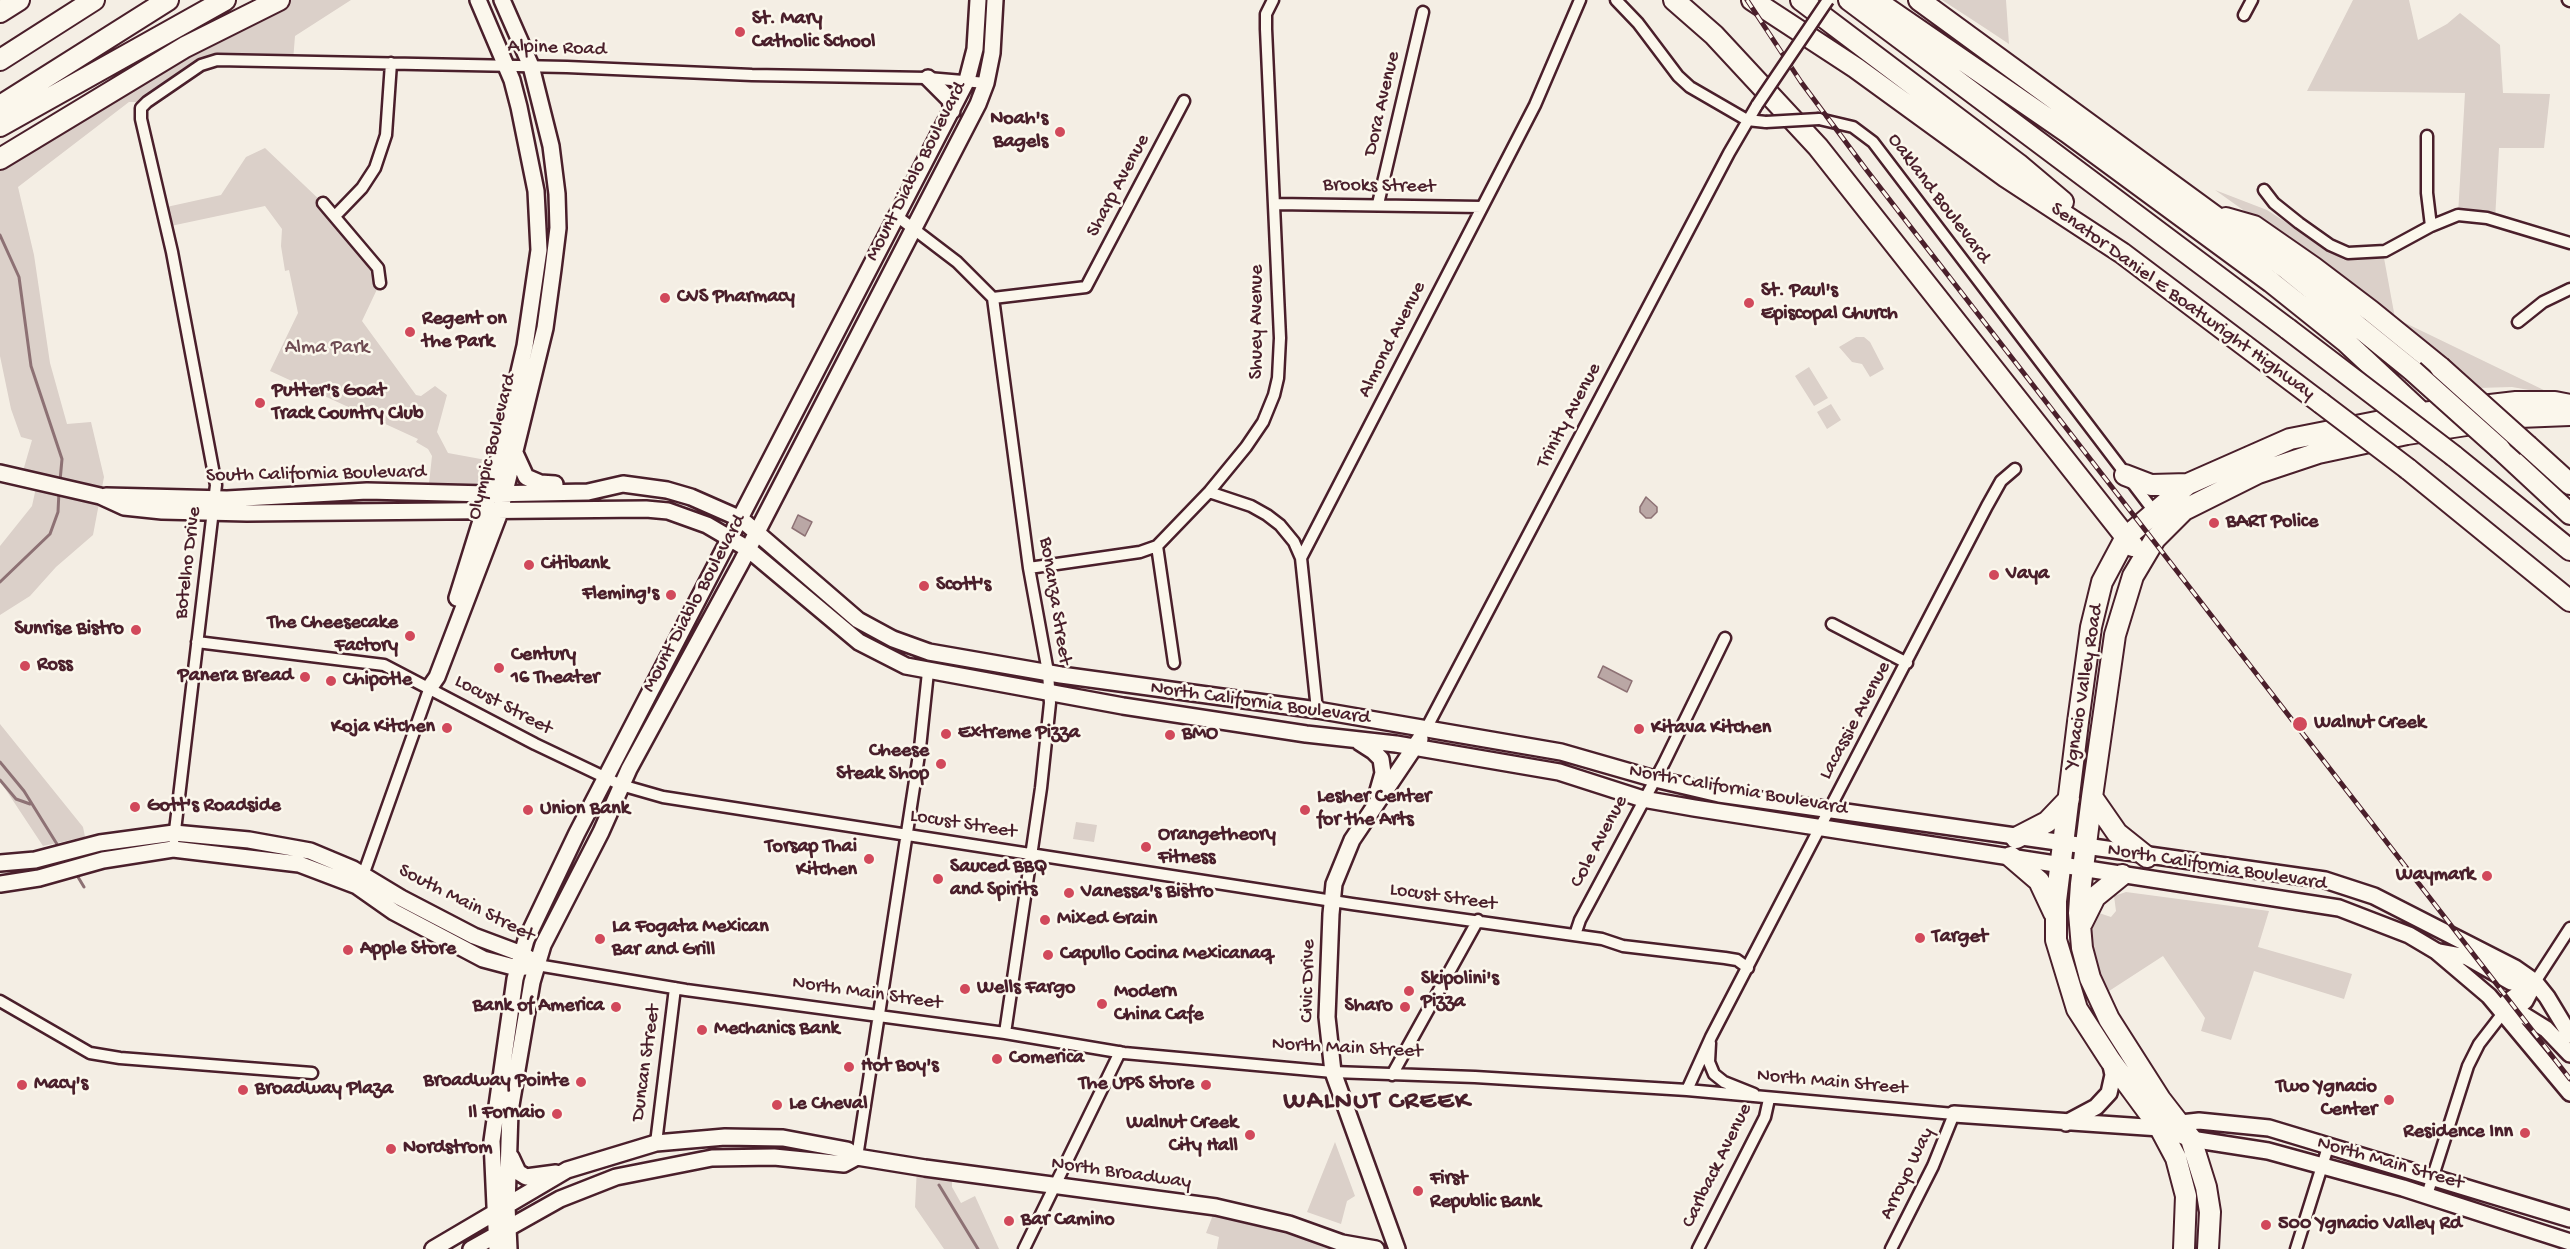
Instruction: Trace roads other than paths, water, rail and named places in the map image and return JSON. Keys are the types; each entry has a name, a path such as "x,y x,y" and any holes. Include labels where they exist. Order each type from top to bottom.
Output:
{"highway":[{"path":"0,12 19,0"},
{"path":"0,60 94,0"},
{"path":"6,112 168,0"},
{"path":"6,112 225,0"},
{"path":"0,159 185,47 279,0"},
{"path":"1674,0 1714,35 1818,147"},
{"path":"1693,0 1750,56 1818,147 2142,556"},
{"name":"Senator Daniel E Boatwright Highway","path":"1752,0 1856,68 2006,177 2122,253 2408,469 2570,601"},
{"path":"1801,0 2018,164 2122,253"},
{"name":"Senator Daniel E Boatwright Highway","path":"1850,0 2288,329 2454,456 2570,550"},
{"path":"1875,0 2058,126 2253,268 2327,326 2422,412 2422,424 2407,434"},
{"path":"1920,0 2324,297 2413,371 2570,514"},
{"path":"2212,213 2254,226 2371,311 2440,368 2570,484"},
{"name":"Ygnacio Valley Road","path":"2184,1249 2187,1212 2182,1177 2169,1125 2109,1019 2090,978 2082,948 2080,925 2083,870 2115,635 2124,597 2142,556 2160,518 2188,484 2290,439 2422,412 2516,402 2554,402 2570,405"},
{"name":"Ygnacio Valley Road","path":"2208,1249 2210,1212 2206,1187 2192,1139 2169,1125 2110,1060 2077,1009 2056,940 2061,866 2091,627 2102,582 2126,537 2160,518 2258,473 2318,453 2407,434 2519,417 2570,415"},
{"path":"2125,475 2151,485 2188,484"},
{"path":"2092,797 2117,833 2147,857"},
{"path":"2016,838 2047,822 2069,799"},
{"path":"2011,857 2039,880 2056,917"},
{"path":"2080,925 2095,897 2122,875"}],"main road":[{"name":"Olympic Boulevard","path":"430,687 430,674 484,512 525,346 539,250 536,191 519,107 506,65 478,0"},
{"name":"Olympic Boulevard","path":"430,687 437,677 500,512 547,318 558,228 557,195 551,146 531,66 502,0"},
{"name":"Mount Diablo Boulevard","path":"501,1209 492,1141 519,961 562,864 967,80 975,49 978,0"},
{"name":"Mount Diablo Boulevard","path":"509,1249 500,1237 510,1111 537,964 543,945 601,831 621,785 758,531 978,104 986,83 992,53 996,0"},
{"path":"928,78 950,100 952,111"},
{"path":"515,453 521,471 529,479 540,483 606,486"},
{"name":"South California Boulevard","path":"0,473 100,496 124,507 214,506 484,512 646,509 690,518 732,538"},
{"name":"South California Boulevard","path":"214,506 367,491 488,494 588,492 606,486 623,484 667,490 707,503 741,519"},
{"name":"North California Boulevard","path":"741,519 758,531 858,620 893,639 929,652 1048,672 1317,710 1561,752 1655,779 1719,794 1830,808 2147,857 2325,880 2374,896 2463,939 2515,968 2535,982 2570,1035"},
{"name":"North California Boulevard","path":"732,538 859,642 896,662 928,672 1250,726 1416,747 1559,772 1643,799 2083,870 2339,908 2409,935 2436,951 2474,981 2504,1012 2570,1093"},
{"name":"Civic Drive","path":"1397,1249 1333,1072 1327,1017 1332,900 1340,865 1352,840 1426,729"},
{"path":"1354,740 1373,751 1381,759 1383,773 1374,807"},
{"name":"South Main Street","path":"0,863 35,860 99,843 174,833 249,840 310,851 330,858 361,881 519,961 537,964"},
{"name":"South Main Street","path":"0,884 39,878 103,860 173,849 299,864 361,881"},
{"path":"2436,951 2467,957 2511,982 2535,982"},
{"path":"2535,982 2507,1002 2504,1012 2526,1016 2546,1029 2570,1054"},
{"path":"2065,1123 2096,1107 2109,1093 2113,1075 2110,1060"},
{"name":"North Main Street","path":"1954,1114 2065,1123 2269,1128 2328,1148 2570,1219"},
{"name":"North Broadway","path":"433,1249 567,1170 656,1143 717,1137 783,1138 847,1150 857,1157 1055,1187 1216,1207 1289,1224 1341,1243 1376,1249"},
{"name":"North Main Street","path":"2192,1139 2268,1151 2427,1195 2570,1242"},
{"path":"508,1150 518,1172 526,1177 567,1170"},
{"name":"North Broadway","path":"471,1249 500,1237 571,1195 616,1177 670,1164 712,1158 774,1157 844,1164 857,1157"}],"street":[{"name":"Shuey Avenue","path":"1157,546 1209,492 1263,422 1278,378 1280,338 1266,29 1266,14 1273,0"},
{"name":"Almond Avenue","path":"1301,558 1535,105 1580,0"},
{"name":"Oakland Boulevard","path":"1616,0 1638,23 1678,76 1703,96 1747,120 1766,122 1819,119 1853,127 1873,142 2160,518"},
{"name":"Trinity Avenue","path":"1426,729 1747,120 1828,0"},
{"path":"2244,15 2252,0"},
{"name":"Dora Avenue","path":"1378,204 1423,12"},
{"name":"Alpine Road","path":"141,108 201,65 217,60 506,65 928,78 986,83"},
{"path":"335,216 362,188 375,168 386,135 391,63"},
{"name":"Sharp Avenue","path":"993,298 1086,287 1184,101"},
{"name":"Botelho Drive","path":"141,108 141,119 172,252 216,485 173,849"},
{"path":"2427,136 2427,193 2431,226"},
{"path":"2264,190 2274,203 2299,224 2330,245 2348,253 2385,251 2431,226 2458,215 2487,218 2570,243"},
{"path":"323,203 378,268 380,283"},
{"name":"Brooks Street","path":"1275,204 1482,207"},
{"path":"898,217 957,262 993,298"},
{"path":"2518,322 2543,302 2570,289"},
{"name":"Bonanza Street","path":"993,298 1029,568 1050,692 1032,854 1005,1033"},
{"name":"Lacassie Avenue","path":"1687,1090 1711,1037 2001,481 2015,469"},
{"path":"1209,492 1251,506 1267,515 1280,525 1294,542 1301,558 1317,710"},
{"path":"1029,568 1140,552 1157,546 1174,663"},
{"path":"1832,624 1907,663"},
{"name":"Cole Avenue","path":"1575,935 1581,917 1655,779 1725,638"},
{"name":"Locust Street","path":"197,642 376,664 430,687 535,744 621,785 663,797 1575,935 1623,946 1734,959 1748,968"},
{"path":"857,1157 928,672"},
{"name":"Olympic Boulevard","path":"361,881 430,687"},
{"path":"1392,1075 1478,920"},
{"path":"2535,982 2570,928"},
{"name":"North Main Street","path":"537,964 675,988 1005,1033 1120,1052 1333,1072 1475,1077 1687,1090 1954,1114"},
{"name":"Duncan Street","path":"656,1143 675,988"},
{"path":"0,1001 90,1053 120,1059 312,1073"},
{"path":"2427,1195 2468,1066 2479,1044 2504,1012"},
{"path":"1711,1037 1709,1062 1714,1074 1732,1085 1769,1099"},
{"path":"1024,1249 1120,1052"},
{"name":"Carlback Avenue","path":"1698,1249 1765,1117 1769,1099"},
{"name":"Arroyo Way","path":"1891,1249 1933,1166 1954,1114"},
{"path":"2296,1249 2328,1148"}],"waterway":[{"path":"0,235 19,277 31,366 62,459 60,481"},
{"path":"0,582 50,534 58,512 59,491"},
{"path":"0,762 24,791 60,849"},
{"path":"0,780 16,799 30,804"},
{"path":"75,872 84,887"},
{"name":"Walnut Creek","path":"939,1185 978,1249"}],"railway":[{"path":"1747,0 1801,82 1865,168 2570,1079"}],"place":[{"name":"St. Mary Catholic School","path":"740,32"},
{"name":"Noah's Bagels","path":"1060,132"},
{"name":"CVS Pharmacy","path":"665,298"},
{"name":"St. Paul's Episcopal Church","path":"1749,303"},
{"name":"Regent on the Park","path":"410,332"},
{"name":"Putter's Goat Track Country Club","path":"260,403"},
{"name":"BART Police","path":"2214,523"},
{"name":"Citibank","path":"529,565"},
{"name":"Vaya","path":"1994,575"},
{"name":"Scott's","path":"924,586"},
{"name":"Fleming's","path":"671,595"},
{"name":"Sunrise Bistro","path":"136,630"},
{"name":"The Cheesecake Factory","path":"410,636"},
{"name":"Ross","path":"25,666"},
{"name":"Century 16 Theater","path":"499,668"},
{"name":"Panera Bread","path":"305,677"},
{"name":"Chipotle","path":"331,681"},
{"name":"Walnut Creek","path":"2300,724"},
{"name":"Koja Kitchen","path":"447,728"},
{"name":"Kitava Kitchen","path":"1639,729"},
{"name":"Extreme Pizza","path":"946,734"},
{"name":"BMO","path":"1170,735"},
{"name":"Cheese Steak Shop","path":"941,764"},
{"name":"Gott's Roadside","path":"135,807"},
{"name":"Union Bank","path":"528,810"},
{"name":"Lesher Center for the Arts","path":"1305,810"},
{"name":"Orangetheory Fitness","path":"1146,847"},
{"name":"Torsap Thai Kitchen","path":"869,859"},
{"name":"Waymark","path":"2487,876"},
{"name":"Sauced BBQ and Spirits","path":"938,879"},
{"name":"Vanessa's Bistro","path":"1069,893"},
{"name":"Mixed Grain","path":"1045,920"},
{"name":"Target","path":"1920,938"},
{"name":"La Fogata Mexican Bar and Grill","path":"600,939"},
{"name":"Apple Store","path":"348,950"},
{"name":"Capullo Cocina Mexicanaq","path":"1048,955"},
{"name":"Wells Fargo","path":"965,989"},
{"name":"Skipolini's Pizza","path":"1409,991"},
{"name":"Modern China Cafe","path":"1102,1004"},
{"name":"Bank of America","path":"616,1007"},
{"name":"Sharo","path":"1405,1007"},
{"name":"Mechanics Bank","path":"702,1030"},
{"name":"Comerica","path":"997,1059"},
{"name":"Hot Boy's","path":"849,1067"},
{"name":"Broadway Pointe","path":"581,1082"},
{"name":"Macy's","path":"22,1085"},
{"name":"The UPS Store","path":"1206,1085"},
{"name":"Broadway Plaza","path":"243,1090"},
{"name":"Two Ygnacio Center","path":"2389,1100"},
{"name":"Le Cheval","path":"777,1105"},
{"name":"Il Fornaio","path":"557,1114"},
{"name":"Residence Inn","path":"2525,1133"},
{"name":"Walnut Creek City Hall","path":"1250,1135"},
{"name":"Nordstrom","path":"391,1149"},
{"name":"First Republic Bank","path":"1418,1191"},
{"name":"Bar Camino","path":"1009,1221"},
{"name":"500 Ygnacio Valley Rd","path":"2266,1225"}],"district":[{"name":"WALNUT CREEK","path":"1377,1103"}],"park label":[{"name":"Alma Park","path":"327,349"}]}
